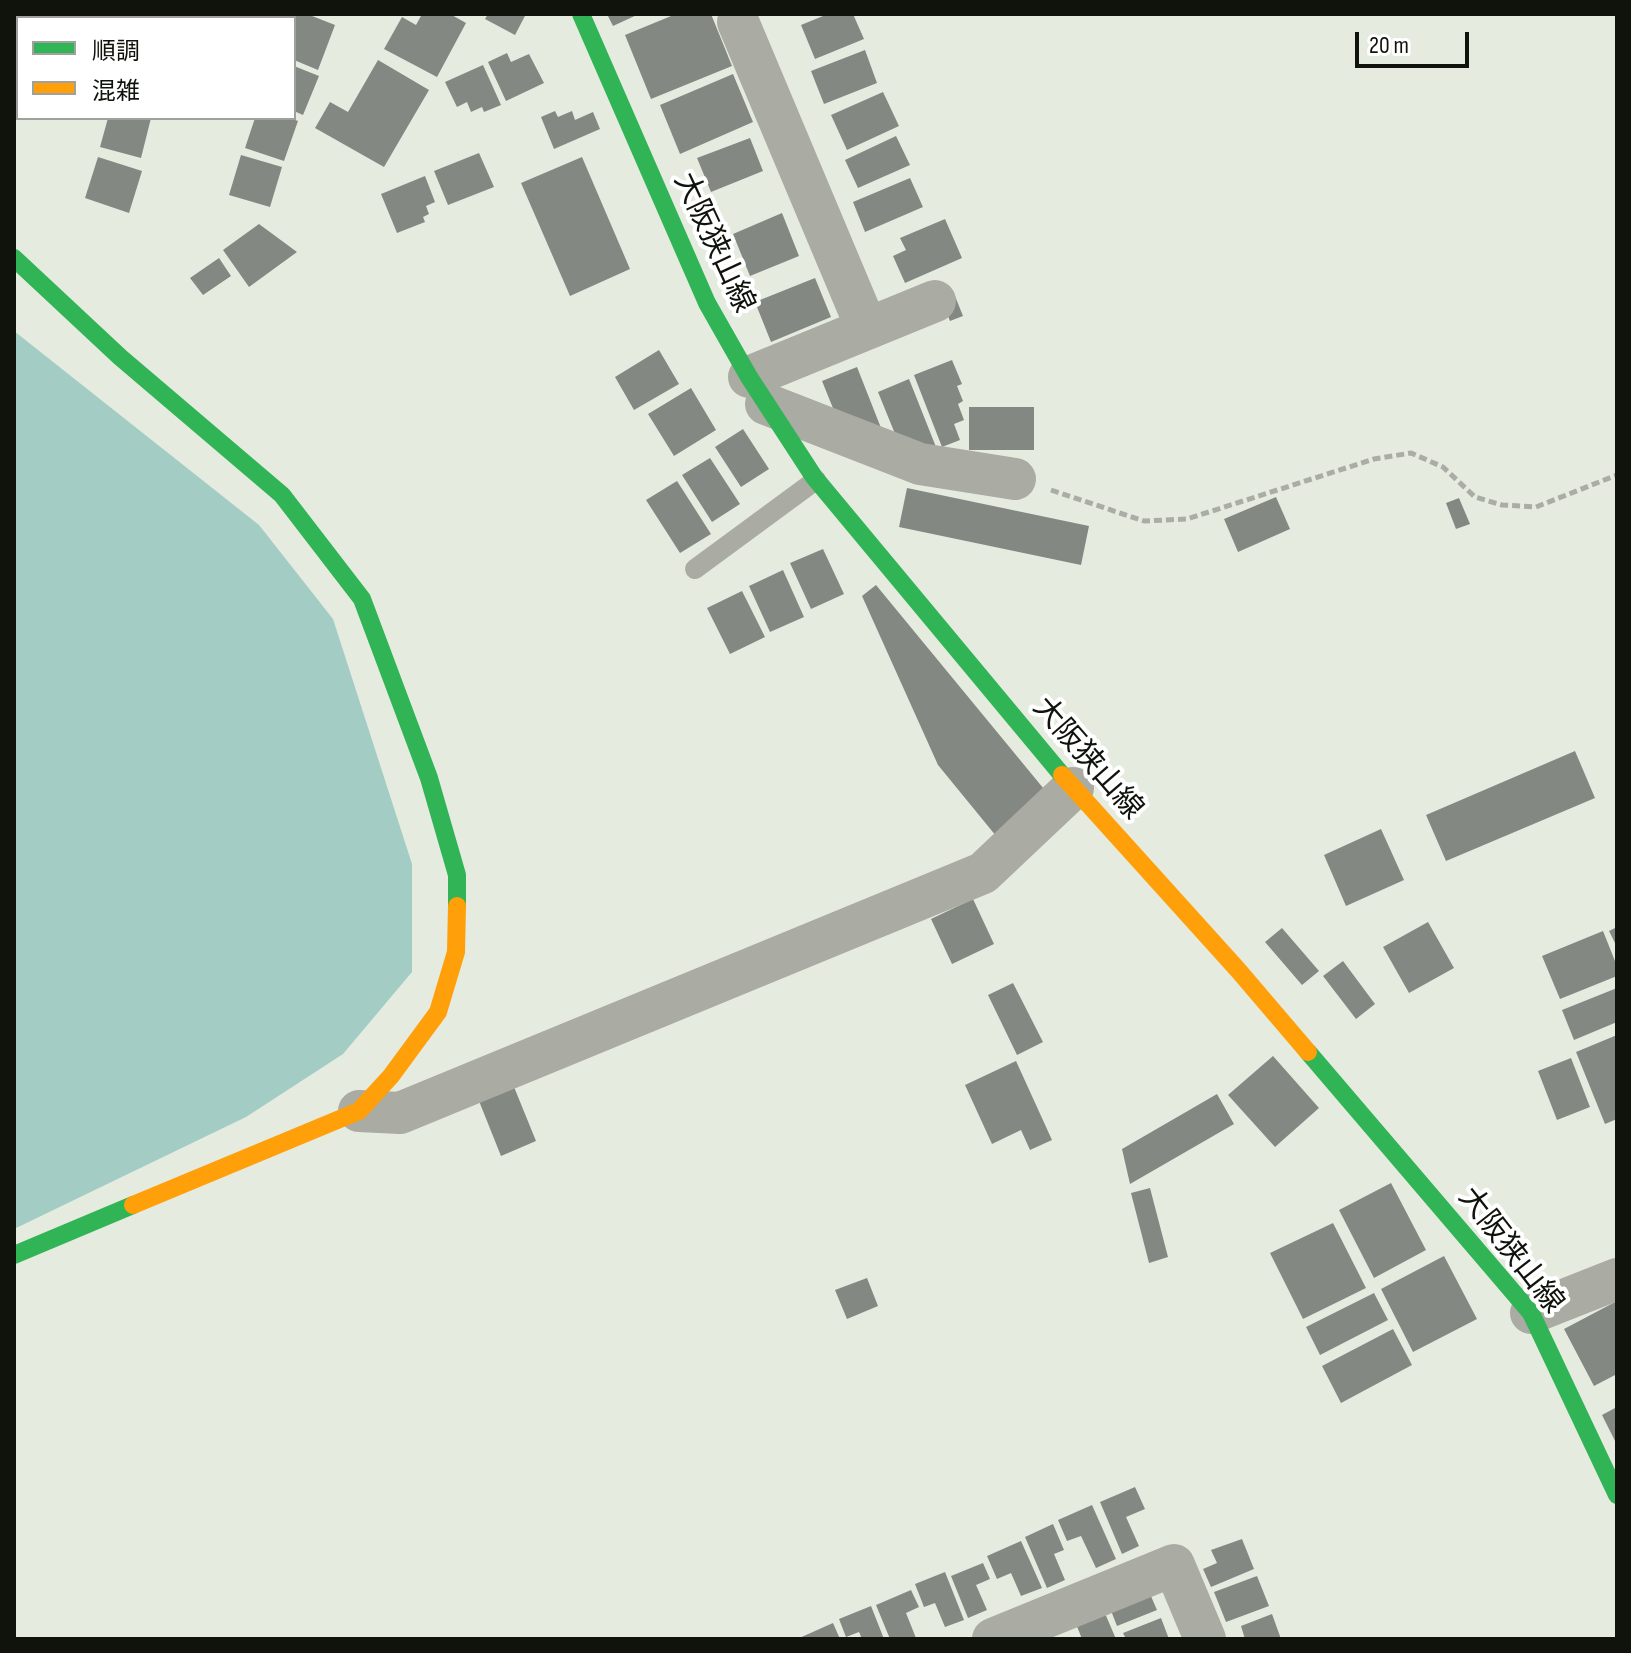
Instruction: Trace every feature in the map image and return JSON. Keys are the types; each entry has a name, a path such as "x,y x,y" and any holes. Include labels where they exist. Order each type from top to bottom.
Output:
{"main road":[{"name":"大阪狭山線","path":"581,14 707,303 757,391 816,480 1073,788 1238,970 1531,1313 1617,1495"},
{"path":"14,258 120,357 282,495 362,599 429,778 457,875 456,952 438,1012 391,1076 359,1111 14,1255"}],"street":[{"path":"738,22 867,329"},
{"path":"757,391 867,329 935,301"},
{"path":"757,391 920,464 1015,479"},
{"path":"359,1111 400,1113 983,873 1073,788"},
{"path":"1531,1313 1617,1279"},
{"path":"993,1639 1174,1565 1205,1639"}],"lane":[{"path":"695,569 816,480"}],"path":[{"path":"1015,479 1144,521 1187,519 1374,459 1411,453 1443,467 1475,497 1502,505 1536,507 1617,475"}],"water":[{"path":"14,331 259,525 333,619 412,864 412,972 343,1054 246,1117 14,1229"}],"building":[{"path":"155,14 203,14 202,16"},
{"path":"307,14 335,25 318,70 296,61 296,16 270,16"},
{"path":"422,14 450,14 466,23 437,77 384,49 402,17 416,25"},
{"path":"488,14 526,14 515,35 485,19"},
{"path":"607,14 639,14 613,26"},
{"path":"676,14 711,14 732,66 651,99 625,35"},
{"path":"828,14 853,14 864,39 815,59 801,25"},
{"path":"865,50 877,83 824,104 811,71"},
{"path":"507,53 511,62 529,54 544,83 506,101 488,62"},
{"path":"378,60 429,90 384,167 315,128 330,102 348,112"},
{"path":"483,65 501,105 484,112 482,107 471,112 467,102 457,107 445,82"},
{"path":"296,67 319,76 303,115 296,112"},
{"path":"733,74 753,122 680,154 660,105"},
{"path":"883,92 899,126 847,150 831,115"},
{"path":"555,111 558,117 572,111 575,120 593,112 600,129 554,149 541,117"},
{"path":"107,120 150,120 141,158 100,147"},
{"path":"254,120 298,121 284,161 245,148"},
{"path":"896,136 910,165 858,188 845,160"},
{"path":"750,138 763,171 711,192 697,158"},
{"path":"479,153 494,187 448,205 434,171"},
{"path":"241,155 282,167 270,207 229,195"},
{"path":"98,157 142,171 129,213 85,198"},
{"path":"582,157 630,269 570,296 521,183"},
{"path":"425,176 435,202 426,206 429,214 423,217 425,222 397,233 381,194"},
{"path":"910,178 923,207 865,232 853,202"},
{"path":"782,213 799,256 750,276 733,234"},
{"path":"945,219 962,258 905,283 893,256 906,250 900,238"},
{"path":"259,224 297,252 249,287 223,250"},
{"path":"219,258 231,276 203,295 190,278"},
{"path":"815,278 831,317 771,342 755,302"},
{"path":"953,291 963,316 950,321 940,297"},
{"path":"659,350 679,384 634,410 615,377"},
{"path":"952,360 962,384 957,386 963,401 958,404 964,420 954,424 960,440 942,447 914,375"},
{"path":"857,367 883,433 839,423 822,381"},
{"path":"909,379 936,447 902,451 878,392"},
{"path":"691,388 716,430 674,456 648,414"},
{"path":"969,407 1034,407 1034,450 969,450"},
{"path":"743,429 769,469 741,487 715,447"},
{"path":"710,458 740,504 712,522 682,475"},
{"path":"677,481 711,534 680,553 646,500"},
{"path":"907,488 1089,526 1081,565 899,527"},
{"path":"1276,497 1290,529 1238,552 1224,519"},
{"path":"1459,498 1470,524 1456,529 1446,503"},
{"path":"823,549 844,594 811,609 790,563"},
{"path":"783,570 804,617 770,632 749,586"},
{"path":"876,585 1053,800 1001,842 938,765 862,596"},
{"path":"742,591 765,637 730,654 707,608"},
{"path":"1575,751 1595,798 1446,861 1426,815"},
{"path":"1381,829 1404,880 1346,906 1324,855"},
{"path":"973,899 994,944 952,964 931,919"},
{"path":"1428,922 1454,968 1409,993 1383,947"},
{"path":"1617,927 1617,947 1609,931"},
{"path":"1282,928 1319,971 1302,985 1265,942"},
{"path":"1603,931 1617,966 1617,976 1560,999 1542,956"},
{"path":"1343,961 1375,1004 1356,1019 1323,976"},
{"path":"1013,983 1043,1042 1017,1055 988,995"},
{"path":"1617,988 1617,1022 1574,1040 1562,1010"},
{"path":"1617,1035 1617,1119 1605,1124 1576,1052"},
{"path":"1273,1056 1319,1108 1275,1147 1228,1095"},
{"path":"1571,1058 1590,1107 1557,1120 1538,1071"},
{"path":"1016,1061 1052,1140 1030,1150 1021,1130 992,1144 965,1085"},
{"path":"512,1082 536,1141 501,1156 477,1096"},
{"path":"1217,1094 1234,1124 1130,1184 1122,1149"},
{"path":"1391,1183 1426,1250 1374,1278 1339,1210"},
{"path":"1150,1188 1168,1257 1149,1263 1131,1193"},
{"path":"1333,1223 1366,1288 1303,1319 1270,1253"},
{"path":"1444,1256 1477,1319 1413,1352 1381,1289"},
{"path":"867,1278 878,1306 847,1319 835,1290"},
{"path":"1374,1293 1388,1320 1320,1355 1306,1327"},
{"path":"1617,1301 1617,1374 1594,1386 1564,1329"},
{"path":"1393,1329 1412,1365 1341,1403 1322,1366"},
{"path":"1617,1407 1617,1445 1602,1415"},
{"path":"1135,1487 1145,1509 1126,1517 1139,1546 1122,1554 1100,1502"},
{"path":"1092,1505 1116,1559 1096,1568 1081,1536 1067,1541 1058,1520"},
{"path":"1053,1524 1064,1550 1054,1554 1065,1580 1047,1588 1025,1537"},
{"path":"1242,1539 1254,1569 1211,1587 1203,1569 1217,1563 1211,1550"},
{"path":"1021,1541 1042,1588 1021,1596 1011,1573 997,1579 987,1556"},
{"path":"983,1563 990,1579 976,1585 987,1610 968,1618 951,1576"},
{"path":"945,1572 964,1620 945,1627 935,1603 924,1607 915,1584"},
{"path":"1257,1576 1269,1606 1226,1622 1214,1592"},
{"path":"1147,1587 1157,1610 1117,1626 1108,1603"},
{"path":"911,1590 919,1607 906,1613 916,1638 890,1639 876,1605"},
{"path":"871,1606 884,1639 862,1639 859,1632 846,1637 839,1619"},
{"path":"1104,1611 1116,1639 1082,1639 1076,1624"},
{"path":"1272,1614 1281,1639 1245,1639 1241,1626"},
{"path":"1161,1618 1169,1639 1126,1639 1123,1633"},
{"path":"833,1623 840,1639 797,1639"}],"traffic: fast":[{"path":"581,14 707,303 749,377 814,477 1062,775"},
{"path":"14,258 120,357 282,495 362,599 429,778 457,875 457,906"},
{"path":"1308,1052 1531,1313 1617,1495"},
{"path":"14,1255 133,1205"}],"traffic: slow":[{"path":"1062,775 1308,1052"},
{"path":"133,1205 359,1111 391,1076 438,1012 456,952 457,906"}]}
